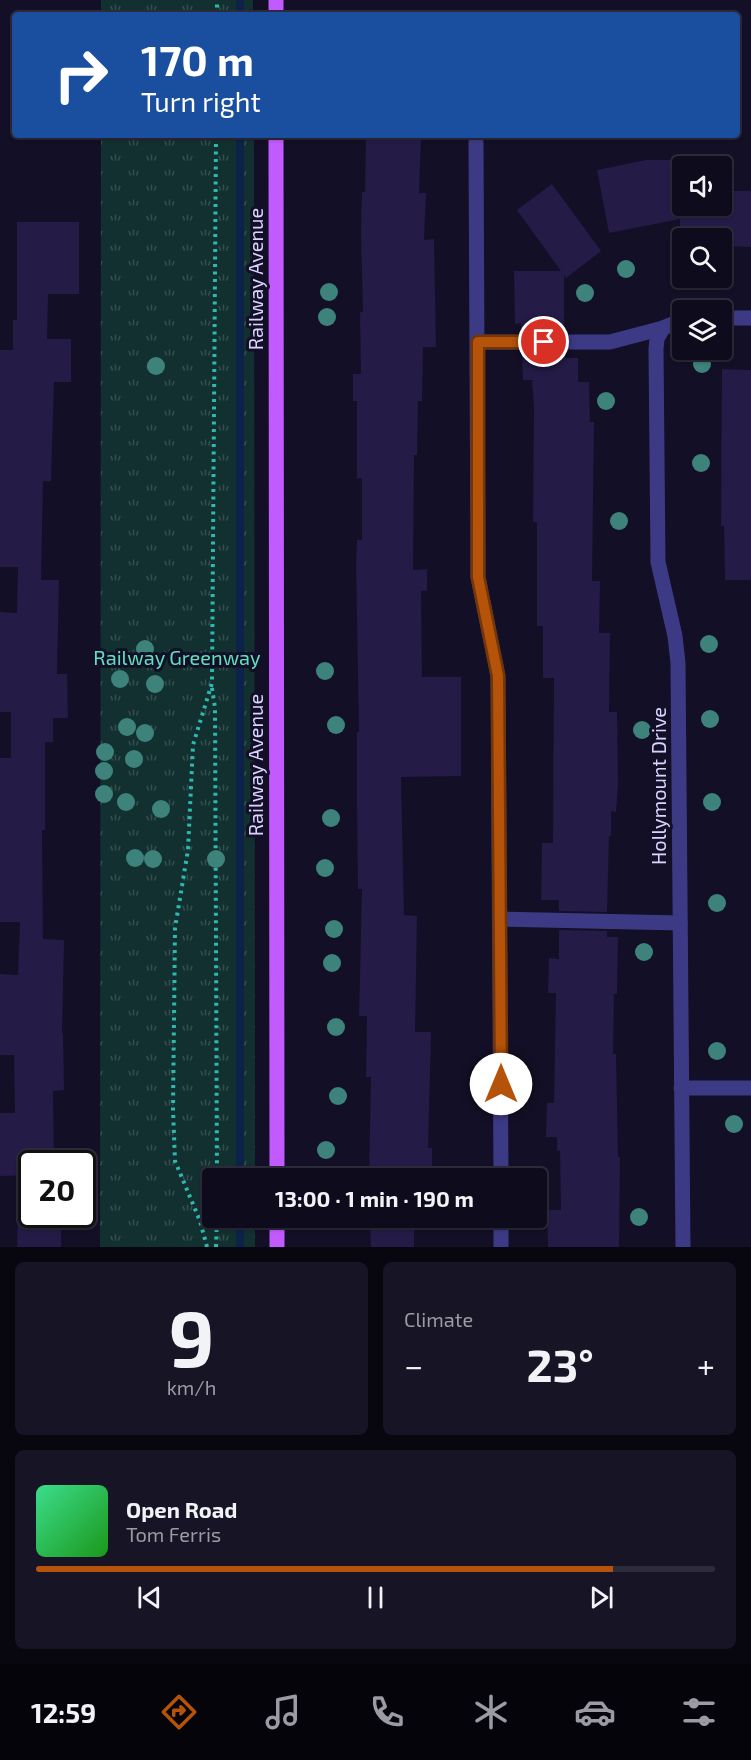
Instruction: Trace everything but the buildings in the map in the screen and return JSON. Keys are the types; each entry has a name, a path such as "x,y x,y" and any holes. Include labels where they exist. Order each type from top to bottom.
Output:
{"main road":[{"name":"Railway Avenue","path":"276,138 277,1168"},
{"path":"277,1228 277,1247"}],"street":[{"path":"476,142 478,577 498,676 501,1168"},
{"path":"732,318 751,318"},
{"path":"478,342 609,342 672,324"},
{"name":"Hollymount Drive","path":"663,328 657,339 656,349 658,562 675,636 678,663 682,1247"},
{"path":"500,919 680,922"},
{"path":"681,1088 751,1088"},
{"path":"501,1228 501,1247"}],"path":[{"path":"216,138 212,683 215,720 217,1168"},
{"path":"207,1247 200,1221 175,1161 173,1109 175,928 188,850 193,745 212,683"},
{"path":"216,1247 217,1228"}],"green space":[{"path":"101,0 253,0 253,12 101,12"},
{"name":"Railway Greenway","path":"101,138 254,138 255,1168 202,1168 202,1228 255,1228 255,1247 100,1247"}],"waterway":[{"path":"240,0 240,12"},
{"path":"240,138 240,1168"},
{"path":"240,1228 240,1247"}],"route":[{"path":"501,1084 498,676 478,577 478,342 544,342"}]}
